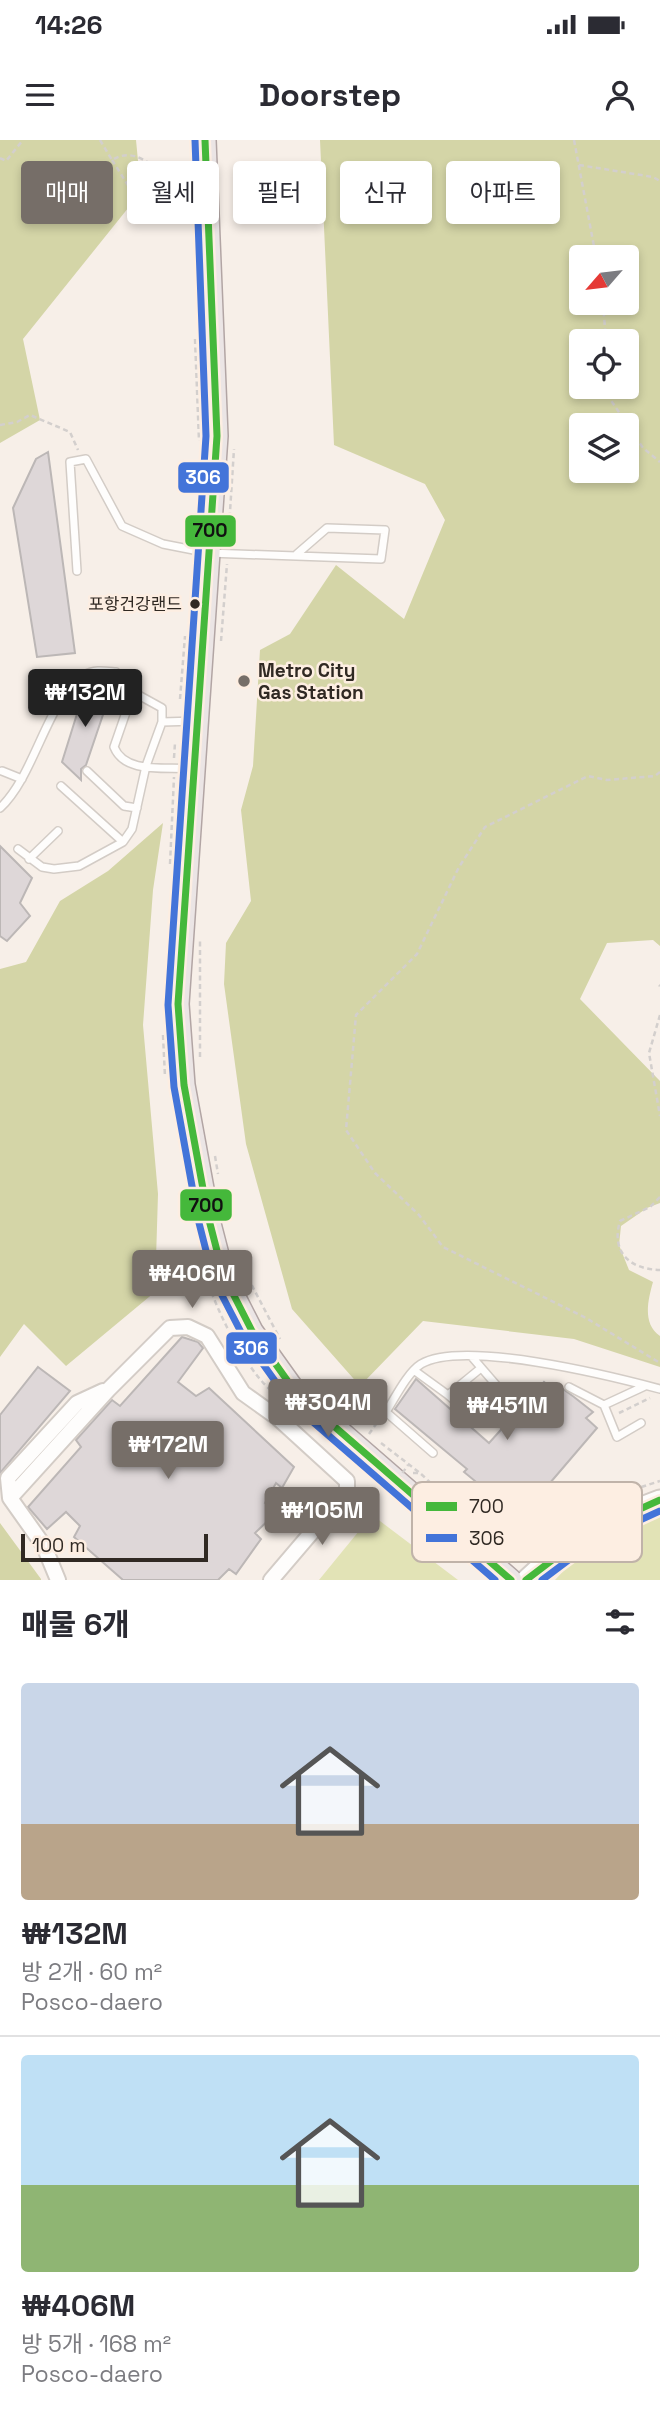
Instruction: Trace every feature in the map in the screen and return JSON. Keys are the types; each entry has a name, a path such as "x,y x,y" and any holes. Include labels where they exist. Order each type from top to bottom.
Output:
{"main road":[{"path":"205,140 217,436 218,553 196,721 179,978 179,1032 191,1124 208,1216 223,1274 256,1338 297,1394 412,1494"},
{"path":"642,1508 660,1500"},
{"path":"490,1562 511,1580"},
{"path":"526,1580 546,1562"}],"street":[{"path":"58,1580 44,1546 10,1498 108,1390 170,1328 188,1327 207,1336 243,1393 265,1409 347,1482 347,1491 271,1580"}],"lane":[{"path":"77,571 70,462 86,459 122,526 163,544 218,553 381,559 385,530 327,528 298,554"},
{"path":"0,808 10,799 22,779 68,690 85,674 99,670 116,672 133,692 162,708 162,722 146,766 132,829 122,842 79,866 54,869 42,867 18,849"},
{"path":"133,692 114,747 118,757 132,765 193,769"},
{"path":"162,722 196,721"},
{"path":"2,771 22,779"},
{"path":"87,771 124,806 137,808"},
{"path":"61,786 122,842"},
{"path":"29,859 58,831"},
{"path":"433,1453 386,1412 419,1366 443,1355 583,1370 645,1385 659,1392"},
{"path":"415,1371 475,1417 498,1386 471,1357"},
{"path":"448,1395 481,1367"},
{"path":"604,1405 645,1385"},
{"path":"569,1387 604,1405 617,1437 641,1423"}],"path":[{"path":"0,158 6,161 23,140"},
{"path":"100,140 127,184"},
{"path":"574,140 594,245"},
{"path":"111,160 120,155 137,155 145,161"},
{"path":"579,165 653,177 660,181"},
{"path":"195,328 199,448"},
{"path":"610,399 643,448 660,462"},
{"path":"0,425 17,422 30,415 70,432 82,460"},
{"path":"220,650 218,553 234,446"},
{"path":"180,699 186,631"},
{"path":"174,758 175,743"},
{"path":"660,772 655,776 607,780 588,776 485,827 459,867 418,954 356,1015 346,1130 375,1173 419,1215 443,1247 586,1318 660,1363"},
{"path":"200,932 200,1062"},
{"path":"660,1015 649,1053 660,1116"},
{"path":"215,1153 219,1179"},
{"path":"660,1197 650,1207 620,1221 615,1237 622,1254 637,1267 660,1270"},
{"path":"235,1253 285,1348"},
{"path":"609,1419 659,1392"},
{"path":"386,1412 369,1434 429,1482"},
{"path":"398,1456 399,1464 414,1474 420,1473"},
{"path":"388,1494 408,1465"}],"green space":[{"path":"0,140 136,140 138,161 127,161 127,209 23,339 40,420 0,443"},
{"path":"320,140 660,140 660,946 653,940 607,943 580,999 660,1081 660,1203 647,1208 621,1226 619,1245 629,1270 653,1282 648,1311 651,1325 660,1336 660,1367 574,1339 423,1321 360,1386 292,1309 246,1144 224,984 226,943 251,901 241,810 253,766 260,650 290,634 336,565 404,619 445,520 425,484 334,445 324,224 326,224 326,161 321,161"},
{"path":"163,823 153,890 143,1025 158,1194 155,1292 66,1366 24,1324 0,1357 0,969 26,962 60,901 108,871"},
{"path":"372,1515 412,1545 412,1562 434,1562 458,1580 319,1580"},
{"path":"660,1515 660,1580 555,1580 574,1562 642,1562 642,1522"},
{"path":"0,1523 41,1579 41,1580 0,1580"}],"building":[{"path":"48,452 75,653 37,657 13,508 36,459"},
{"path":"86,685 110,694 86,765 81,769 81,780 62,762"},
{"path":"0,846 32,878 20,903 30,916 7,941 0,936"},
{"path":"182,1337 198,1342 203,1348 178,1382 196,1396 209,1388 294,1467 282,1488 276,1483 265,1503 277,1512 255,1533 261,1539 236,1574 229,1569 218,1580 123,1580 74,1537 80,1526 66,1512 47,1529 28,1507 81,1447 76,1440 112,1400 120,1406"},
{"path":"38,1367 70,1391 0,1473 0,1415"},
{"path":"416,1379 489,1443 544,1382 558,1394 563,1389 593,1412 586,1418 597,1428 551,1482 476,1482 464,1472 467,1469 395,1409"}],"transit line":[{"name":"306","path":"195,140 206,436 168,1005 174,1087 198,1219 213,1278 243,1336 290,1402 412,1508"},
{"name":"700","path":"205,140 217,436 178,1004 184,1085 208,1216 223,1274 252,1331 297,1394 412,1494"},
{"name":"700","path":"642,1508 660,1500"},
{"name":"306","path":"642,1519 660,1511"},
{"name":"306","path":"474,1562 495,1580"},
{"name":"700","path":"490,1562 511,1580"},
{"name":"700","path":"526,1580 550,1562"},
{"name":"306","path":"542,1580 566,1562"}],"place":[{"name":"포항건강랜드","path":"195,604"},
{"name":"Metro City Gas Station","path":"244,681"}]}
